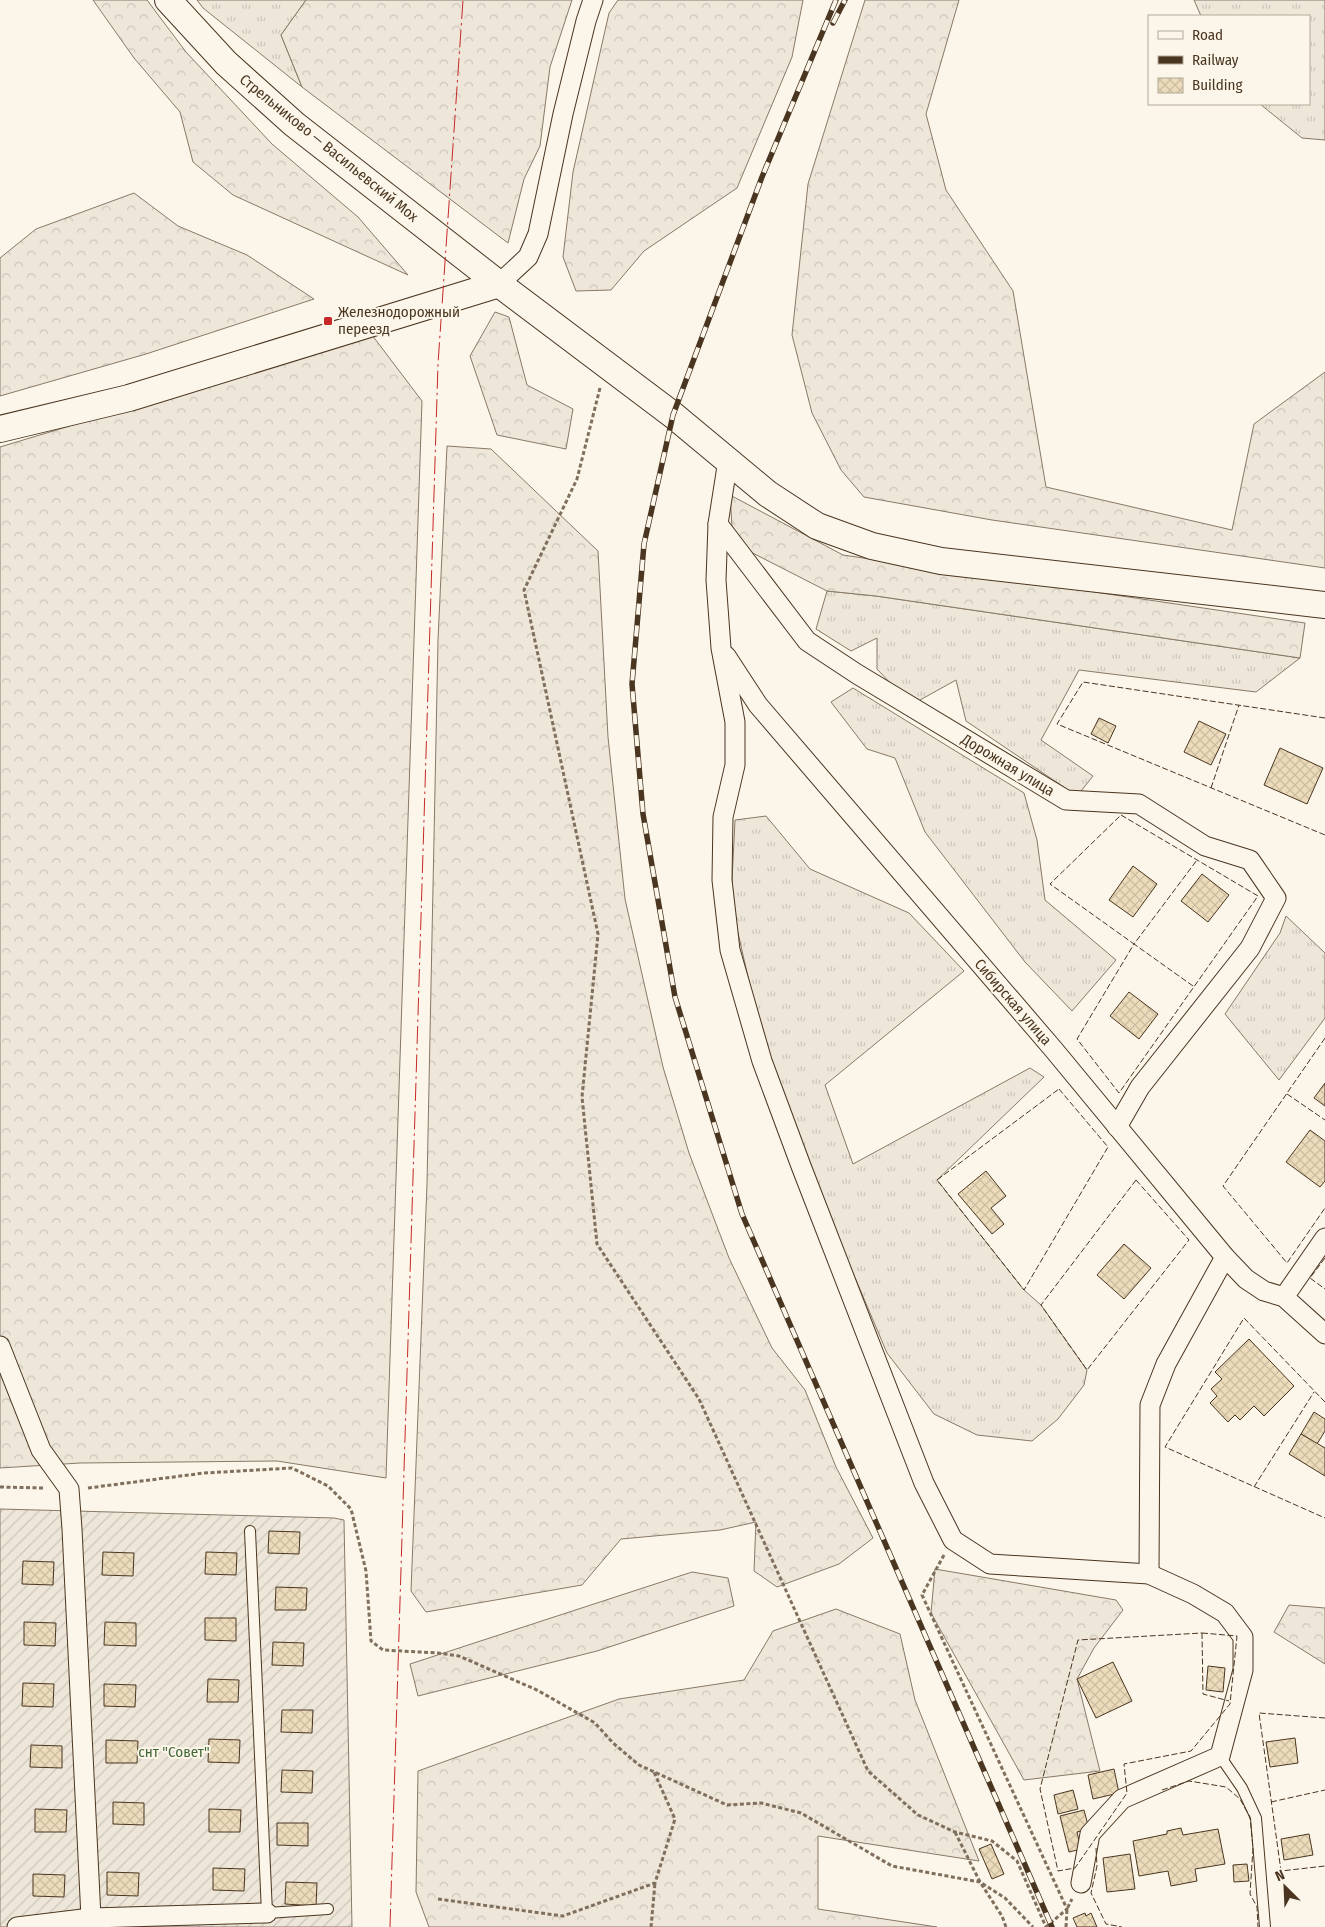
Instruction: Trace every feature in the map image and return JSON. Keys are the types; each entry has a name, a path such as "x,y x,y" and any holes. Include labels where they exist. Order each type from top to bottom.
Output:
{"main road":[{"name":"Стрельниково — Васильевский Мох","path":"168,0 220,57 276,109 499,284 673,415 768,494 808,521 853,540 890,551 941,561 1325,605"},
{"path":"0,429 129,398 499,284"}],"street":[{"path":"499,284 528,257 538,234 563,114 586,20 593,0"},
{"path":"728,460 718,524 716,580 721,648 734,722 735,765 723,817 722,880 730,950 762,1061 924,1483 953,1540 990,1564 1149,1574 1193,1594 1225,1613 1243,1638 1244,1670 1220,1756 1122,1799 1090,1834 1082,1883"},
{"name":"Дорожная улица","path":"718,524 807,641 857,674 1066,800 1139,804 1205,846 1250,860 1276,898 1250,948 1140,1087 1117,1127"},
{"name":"Сибирская улица","path":"721,648 758,705 1054,1050 1225,1257 1246,1279 1264,1291 1284,1297 1325,1334"},
{"path":"1284,1297 1325,1238"},
{"path":"1149,1574 1150,1405 1166,1364 1225,1257"},
{"path":"0,1346 41,1450 69,1490 91,1918"},
{"path":"17,1927 91,1918 266,1913"}],"lane":[{"path":"250,1531 266,1913 328,1909"},
{"path":"1220,1756 1242,1788 1256,1818 1265,1927"}],"path":[{"path":"605,365 578,479 524,590 598,934 582,1097 597,1244 699,1399 868,1771 918,1815 955,1832 992,1841 1018,1861 1046,1927 1067,1909 1082,1883"},
{"path":"0,1487 69,1490 204,1473 292,1468 328,1486 351,1509 366,1571 372,1641 383,1650 429,1652 459,1656 537,1690 595,1723 613,1743 639,1765 727,1805 761,1803 801,1813 892,1866 980,1882 1005,1898 1033,1927"},
{"path":"953,1540 922,1595 1067,1909 1066,1927"},
{"path":"651,1927 655,1883 675,1819 653,1771"},
{"path":"955,1832 980,1882 1002,1916 1006,1927"},
{"path":"438,1899 563,1916 655,1883"}],"green space":[{"path":"93,0 147,0 186,52 272,144 358,217 408,275 233,195 193,162 180,112 134,58"},
{"path":"197,0 306,0 281,35 302,87 203,8"},
{"path":"306,0 572,0 550,67 540,146 524,179 508,243 302,87 281,35"},
{"path":"618,0 803,0 792,57 737,188 644,251 611,290 576,291 563,257 573,172 609,13"},
{"path":"865,0 959,0 926,114 946,190 1013,291 1046,487 1232,530 1254,424 1325,372 1325,568 992,520 864,497 841,470 812,413 792,335 808,184"},
{"path":"1194,0 1325,0 1325,140 1302,138 1261,105 1310,105 1310,15 1201,15"},
{"path":"134,193 178,226 247,255 314,299 146,354 0,396 0,258 36,229"},
{"path":"495,312 509,317 527,385 573,409 566,449 497,435 470,356"},
{"path":"372,335 422,401 386,1478 277,1461 80,1463 0,1468 0,447"},
{"path":"447,446 491,449 598,551 608,737 625,899 663,1067 689,1153 729,1258 772,1348 805,1390 836,1467 873,1538 839,1564 777,1587 754,1571 756,1522 720,1530 621,1539 582,1585 426,1612 411,1591 427,1184 438,640"},
{"path":"730,495 843,555 1305,623 1300,658 876,596 827,591 733,543"},
{"path":"827,591 876,596 1300,658 1256,692 1079,670 1041,740 1093,776 1077,796 966,721 956,680 911,705 877,669 877,638 851,651 816,629"},
{"path":"853,688 1024,793 1037,840 1045,900 1116,960 1072,1011 1025,962 925,832 895,758 867,749 831,702"},
{"path":"766,816 810,869 909,913 964,971 825,1085 853,1164 1030,1068 1044,1077 937,1180 1024,1290 1041,1305 1087,1370 1084,1385 1058,1419 1032,1441 977,1435 934,1414 887,1353 839,1240 760,1030 731,902 735,820"},
{"path":"1286,916 1325,953 1325,1018 1279,1080 1225,1014 1280,933"},
{"name":"снт \"Совет\"","path":"0,1509 334,1518 344,1520 352,1927 0,1927"},
{"path":"935,1569 1116,1600 1123,1610 1094,1648 1077,1679 1100,1771 1024,1780 931,1613"},
{"path":"692,1572 728,1578 734,1606 597,1651 418,1696 410,1664"},
{"path":"1289,1605 1325,1608 1325,1664 1274,1632"},
{"path":"836,1609 900,1634 915,1700 979,1861 818,1836 818,1909 937,1927 429,1927 416,1892 418,1771 619,1699 744,1680 773,1631"}],"building":[{"path":"1099,718 1116,726 1108,743 1091,734"},
{"path":"1199,721 1226,734 1211,765 1184,752"},
{"path":"1280,748 1323,768 1307,804 1264,785"},
{"path":"1133,866 1157,884 1133,917 1109,900"},
{"path":"1202,874 1229,895 1208,922 1181,901"},
{"path":"1129,992 1158,1014 1139,1039 1110,1016"},
{"path":"1325,1083 1325,1106 1314,1098"},
{"path":"1310,1130 1325,1141 1325,1181 1320,1187 1286,1162"},
{"path":"986,1171 1006,1196 991,1208 1004,1224 992,1234 958,1194"},
{"path":"1124,1244 1151,1268 1124,1299 1097,1275"},
{"path":"1249,1339 1294,1386 1264,1416 1254,1406 1240,1420 1235,1415 1228,1422 1210,1403 1217,1396 1211,1389 1222,1379 1215,1372"},
{"path":"1314,1412 1325,1419 1325,1431 1317,1444 1301,1434"},
{"path":"1301,1434 1325,1448 1325,1476 1289,1454"},
{"path":"269,1531 300,1532 299,1554 268,1553"},
{"path":"103,1552 134,1553 133,1576 102,1575"},
{"path":"206,1552 237,1553 236,1575 205,1574"},
{"path":"23,1561 54,1562 53,1585 22,1584"},
{"path":"276,1587 307,1588 306,1610 275,1610"},
{"path":"205,1618 236,1618 236,1641 205,1640"},
{"path":"24,1622 56,1623 55,1646 24,1645"},
{"path":"105,1622 136,1623 136,1646 104,1645"},
{"path":"273,1642 304,1643 303,1666 272,1665"},
{"path":"1113,1662 1132,1701 1096,1718 1077,1679"},
{"path":"1208,1666 1225,1668 1223,1692 1206,1690"},
{"path":"208,1679 239,1680 238,1702 207,1702"},
{"path":"23,1683 54,1684 53,1707 22,1706"},
{"path":"104,1684 136,1685 135,1707 104,1706"},
{"path":"282,1710 313,1710 312,1733 281,1732"},
{"path":"1295,1738 1298,1763 1270,1767 1266,1742"},
{"path":"209,1739 240,1740 239,1763 208,1762"},
{"path":"106,1740 138,1741 137,1763 106,1763"},
{"path":"31,1745 62,1746 62,1768 30,1767"},
{"path":"1114,1769 1119,1793 1093,1799 1088,1775"},
{"path":"282,1770 313,1771 312,1793 281,1792"},
{"path":"1073,1790 1078,1809 1058,1814 1054,1795"},
{"path":"113,1802 144,1803 144,1825 113,1824"},
{"path":"35,1809 67,1810 66,1832 35,1832"},
{"path":"209,1809 241,1810 240,1832 209,1832"},
{"path":"1084,1810 1089,1829 1077,1832 1081,1849 1069,1852 1060,1816"},
{"path":"277,1823 308,1823 308,1846 277,1845"},
{"path":"1181,1828 1183,1835 1218,1829 1225,1864 1195,1869 1197,1881 1171,1886 1168,1871 1139,1876 1133,1841 1167,1834 1167,1831"},
{"path":"1309,1834 1313,1855 1284,1860 1281,1839"},
{"path":"991,1844 1004,1874 992,1879 979,1849"},
{"path":"1130,1854 1135,1889 1107,1892 1103,1858"},
{"path":"1247,1864 1249,1881 1234,1882 1233,1865"},
{"path":"213,1868 245,1869 244,1891 213,1890"},
{"path":"107,1872 139,1873 138,1896 107,1895"},
{"path":"33,1874 65,1875 64,1897 33,1896"},
{"path":"286,1882 317,1883 316,1906 285,1904"},
{"path":"1085,1913 1086,1916 1091,1913 1097,1927 1077,1927 1073,1918"}],"railway":[{"path":"836,0 762,177 673,415 644,544 632,684 643,814 675,997 742,1214 1052,1927"},
{"path":"833,23 845,0"}],"fence":[{"path":"1325,718 1083,682 1057,724 1325,835"},
{"path":"1211,788 1239,705"},
{"path":"1121,815 1258,896 1119,1093 1077,1039 1134,944 1050,884 1121,815"},
{"path":"1193,986 1134,944 1197,860"},
{"path":"1325,1038 1223,1186 1287,1263 1325,1208"},
{"path":"1059,1089 1108,1147 1024,1290 937,1180 1059,1089"},
{"path":"1287,1094 1325,1120"},
{"path":"1136,1180 1189,1240 1087,1370 1041,1305 1136,1180"},
{"path":"1325,1258 1310,1278 1325,1289"},
{"path":"1325,1402 1244,1318 1165,1447 1325,1518"},
{"path":"1254,1487 1314,1392"},
{"path":"1202,1633 1237,1636 1230,1704 1191,1751 1124,1764 1127,1793 1075,1868 1058,1871 1040,1789 1078,1640 1202,1633"},
{"path":"1202,1633 1203,1694 1229,1701"},
{"path":"1325,1718 1259,1713 1281,1871 1325,1866"},
{"path":"1162,1790 1189,1781 1226,1787 1240,1799 1250,1817 1253,1848 1250,1894 1257,1907 1258,1927"},
{"path":"1271,1802 1325,1790"},
{"path":"1096,1848 1097,1866 1091,1893 1106,1924 1122,1927"}],"power":[{"path":"390,1927 438,364 463,0"}],"place":[{"name":"Железнодорожный переезд","path":"328,321"}]}
